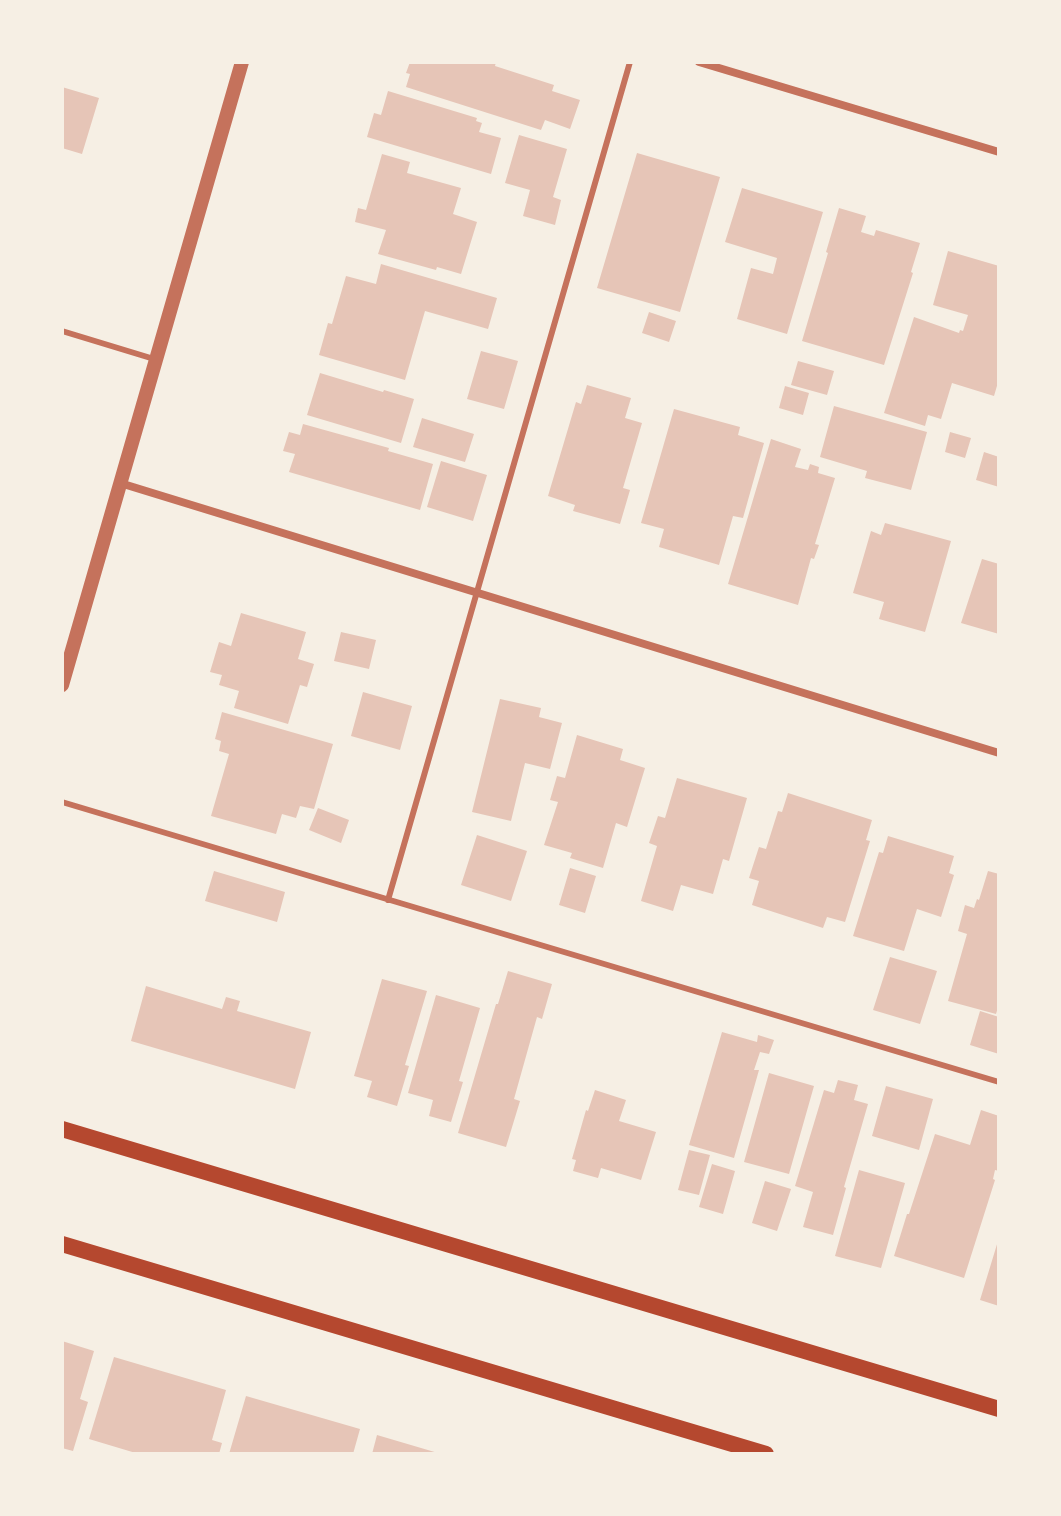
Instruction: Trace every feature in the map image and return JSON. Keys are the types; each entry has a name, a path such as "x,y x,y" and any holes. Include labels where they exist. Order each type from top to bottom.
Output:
{"main road":[{"path":"62,1129 999,1409"},
{"path":"62,1244 766,1454"}],"street":[{"path":"62,685 242,62"},
{"path":"699,62 999,152"},
{"path":"120,483 999,753"}],"lane":[{"path":"388,900 630,62"},
{"path":"62,331 156,359"},
{"path":"62,802 999,1082"}],"building":[{"path":"410,62 496,62 495,66 554,85 552,91 580,100 570,129 545,120 541,130 406,87"},
{"path":"62,87 99,98 82,154 62,148"},
{"path":"388,91 477,118 476,121 482,123 479,132 501,138 491,174 367,137 374,113 381,115"},
{"path":"519,135 567,149 553,197 561,200 555,225 523,216 530,190 505,183"},
{"path":"637,153 720,177 680,312 597,288"},
{"path":"382,154 410,162 407,173 461,188 453,214 477,222 461,274 378,254 386,230 355,222 358,208 366,210"},
{"path":"742,188 823,212 787,334 737,319 751,268 773,274 777,258 725,242"},
{"path":"839,208 866,216 861,232 874,236 876,230 920,243 884,365 802,341"},
{"path":"948,251 999,266 999,379 994,396 952,383 941,419 928,415 925,426 884,413 914,317 959,333 963,331 968,315 933,305"},
{"path":"381,264 497,298 488,329 425,311 405,380 319,355 346,276 376,284"},
{"path":"649,312 676,321 669,342 642,333"},
{"path":"481,351 518,361 504,409 467,399"},
{"path":"798,361 834,371 827,395 791,385"},
{"path":"320,373 414,399 401,443 307,415"},
{"path":"587,385 631,398 625,418 642,423 623,488 630,490 620,524 573,511 575,505 548,496 576,402 581,404"},
{"path":"785,386 809,393 803,415 779,408"},
{"path":"834,406 927,432 911,490 865,478 867,471 820,457"},
{"path":"674,409 740,427 738,435 764,443 743,518 733,516 719,565 659,547 664,529 641,523"},
{"path":"422,418 474,434 465,462 413,447"},
{"path":"303,424 433,464 420,510 289,472 295,454 283,451 289,432 300,435"},
{"path":"950,432 971,438 965,458 945,452"},
{"path":"771,439 801,449 795,467 808,470 810,464 819,467 818,473 835,478 815,544 819,545 814,559 811,558 798,605 728,584"},
{"path":"984,452 999,457 999,487 976,480"},
{"path":"441,461 487,475 473,521 427,507"},
{"path":"885,523 951,541 925,632 879,619 884,602 853,593 871,531 881,535"},
{"path":"982,559 999,564 999,634 961,623"},
{"path":"241,613 306,632 298,659 314,664 307,687 300,685 288,724 234,708 239,691 219,685 222,675 210,672 219,642 231,646"},
{"path":"341,632 376,640 369,669 334,661"},
{"path":"363,692 412,706 400,750 351,736"},
{"path":"500,699 541,708 539,717 562,723 550,769 525,763 511,821 472,812"},
{"path":"222,712 333,744 314,809 300,806 296,818 282,814 276,834 211,816 229,754 219,751 221,741 215,739"},
{"path":"577,735 623,749 620,760 645,768 627,827 616,823 603,868 570,858 572,853 544,845 558,802 550,800 557,776 565,778"},
{"path":"677,778 747,798 729,861 723,859 713,894 681,885 673,911 641,901 657,846 649,843 658,816 665,818"},
{"path":"788,793 872,820 866,840 870,841 845,922 827,917 823,928 752,905 759,881 749,878 759,847 766,849 778,811 782,812"},
{"path":"318,808 349,820 341,843 309,830"},
{"path":"477,835 527,851 511,901 461,885"},
{"path":"888,836 954,856 949,873 954,875 941,917 917,909 904,951 853,936 879,852 883,853"},
{"path":"570,868 596,876 585,913 559,905"},
{"path":"214,871 285,892 277,922 205,901"},
{"path":"988,871 999,874 999,1004 996,1014 948,1001 967,934 958,931 965,905 974,908"},
{"path":"890,957 937,971 920,1024 873,1010"},
{"path":"508,971 552,984 542,1019 537,1017 514,1099 520,1101 506,1147 458,1133"},
{"path":"382,979 427,991 405,1065 409,1066 397,1106 367,1097 372,1081 354,1076"},
{"path":"146,986 222,1009 226,997 240,1001 237,1011 311,1032 295,1089 131,1041"},
{"path":"436,995 480,1008 451,1122 429,1116 433,1100 408,1093"},
{"path":"980,1011 999,1017 999,1054 970,1045"},
{"path":"722,1032 757,1042 758,1035 774,1040 769,1054 760,1052 754,1070 759,1070 734,1158 689,1145"},
{"path":"769,1073 814,1086 789,1174 744,1162"},
{"path":"838,1080 858,1085 854,1100 868,1104 833,1235 803,1227 813,1192 795,1186 824,1090 834,1093"},
{"path":"886,1086 933,1099 919,1150 872,1136"},
{"path":"595,1090 626,1100 619,1121 656,1132 641,1180 601,1168 598,1178 573,1171 576,1160 572,1159"},
{"path":"981,1110 999,1116 999,1171 995,1170 995,1180 964,1278 894,1256 935,1134 970,1145"},
{"path":"689,1150 710,1155 699,1195 678,1190"},
{"path":"712,1164 735,1171 723,1214 699,1207"},
{"path":"859,1170 905,1183 881,1268 835,1256"},
{"path":"765,1181 791,1189 777,1231 752,1223"},
{"path":"999,1241 999,1306 980,1300"},
{"path":"62,1341 94,1351 80,1399 88,1402 73,1451 62,1448"},
{"path":"114,1357 226,1390 212,1440 222,1443 219,1454 139,1454 89,1439"},
{"path":"246,1396 360,1429 353,1454 229,1454"},
{"path":"377,1435 438,1453 438,1454 372,1454"}]}
